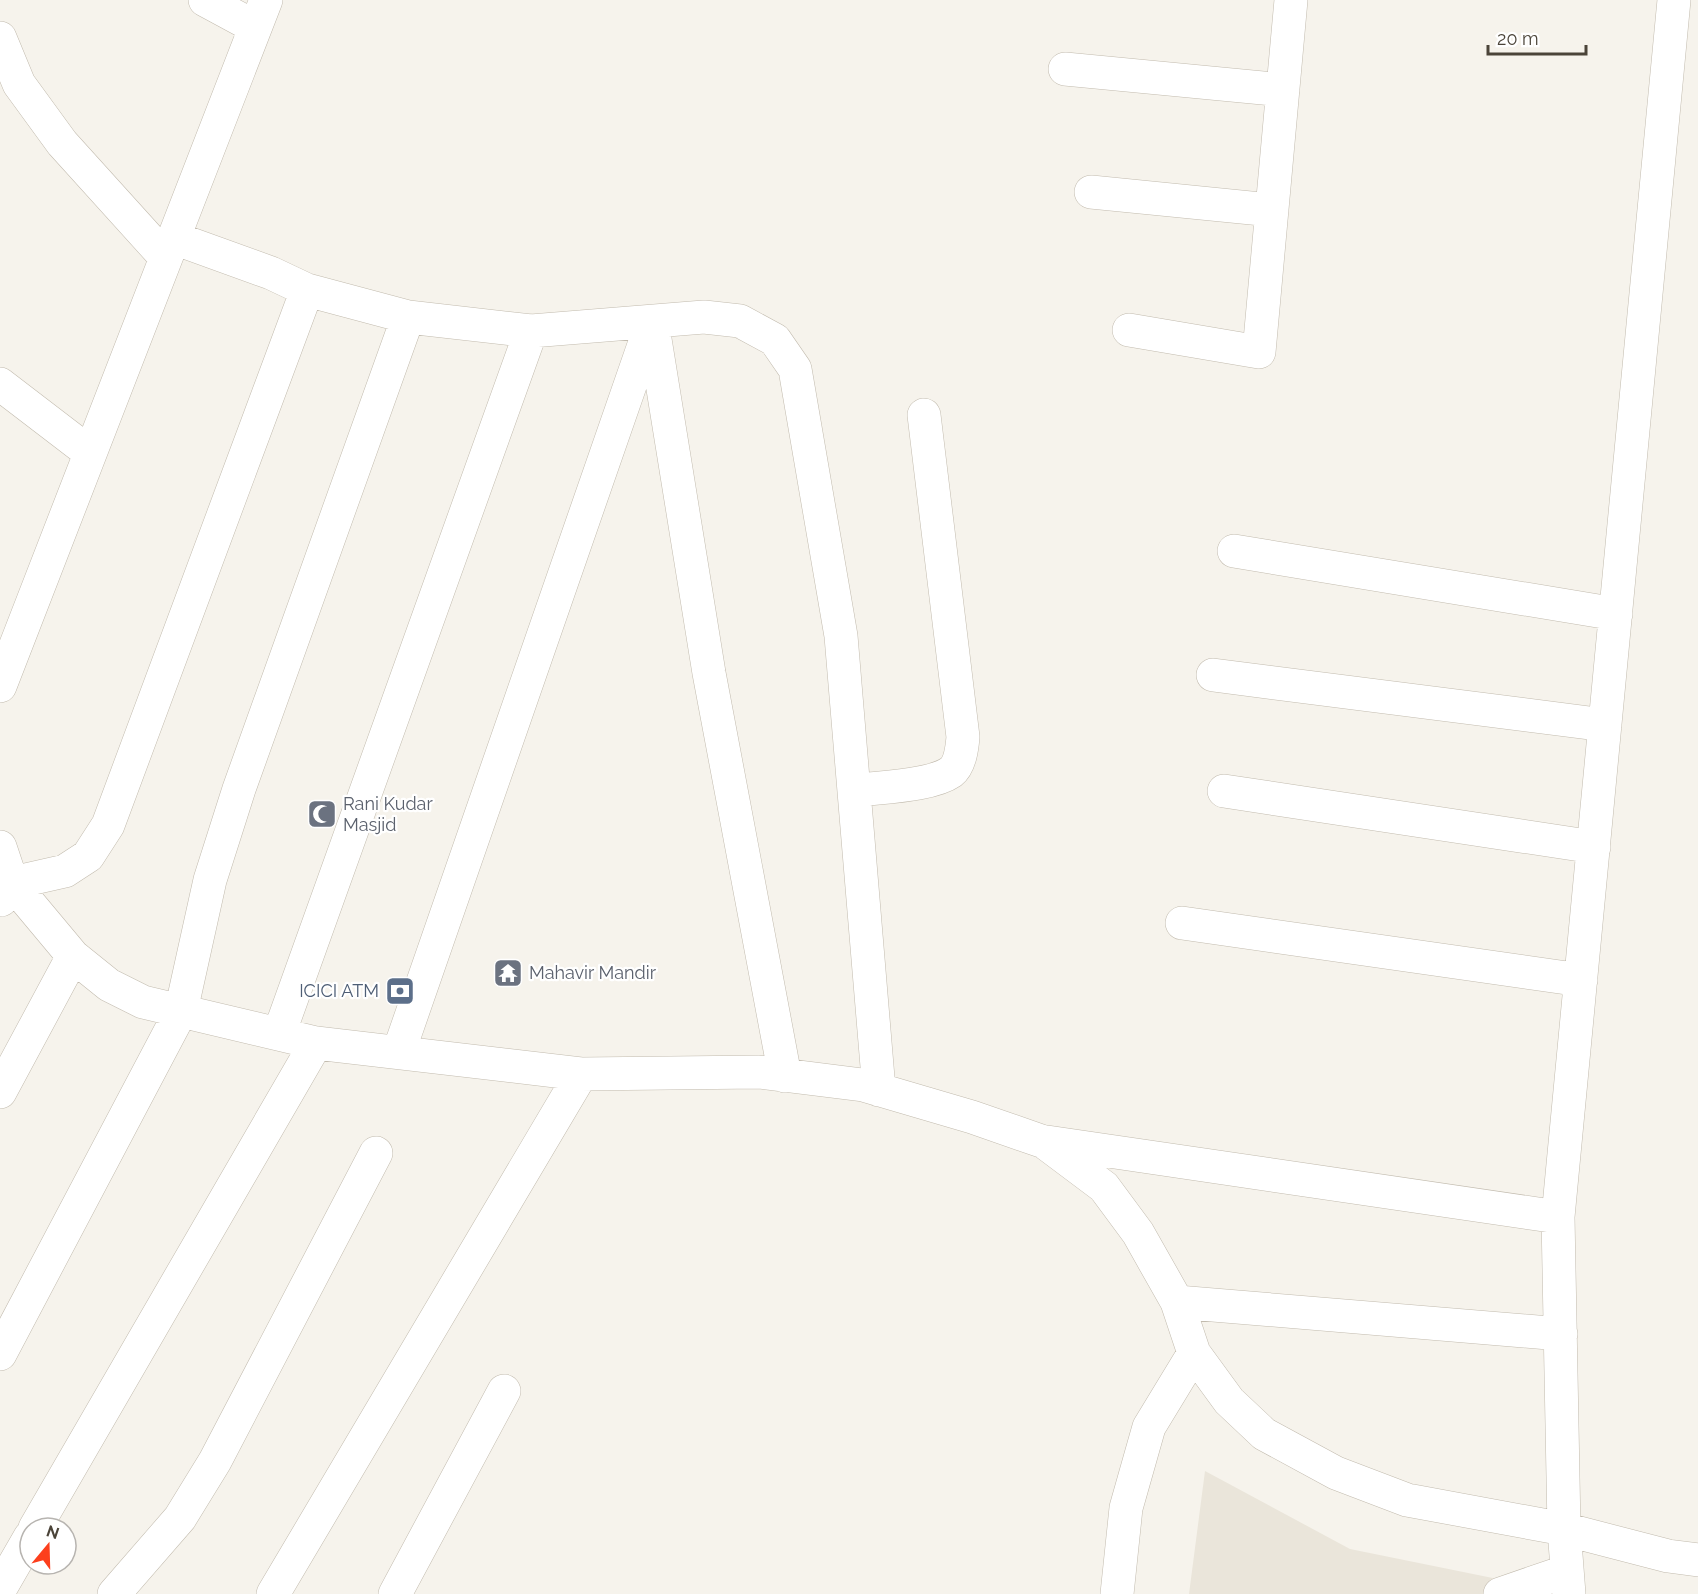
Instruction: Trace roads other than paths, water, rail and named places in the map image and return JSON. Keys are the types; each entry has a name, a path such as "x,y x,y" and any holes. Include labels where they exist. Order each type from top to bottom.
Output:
{"street":[{"path":"0,686 260,14 205,0"},
{"path":"1129,330 1259,352 1291,0"},
{"path":"1500,1594 1568,1582 1564,1529 1558,1217 1674,0"},
{"path":"0,38 19,84 62,143 170,248 271,273 307,290 408,316 531,331 704,317 740,321 775,340 795,369 841,636 879,1090"},
{"path":"1065,69 1283,90"},
{"path":"1091,192 1272,210"},
{"path":"4,885 65,872 88,856 108,825 307,290"},
{"path":"0,1354 181,1011 210,880 239,789 408,316"},
{"path":"399,1051 652,322"},
{"path":"652,322 709,673 785,1076"},
{"path":"279,1034 531,331"},
{"path":"0,384 90,453"},
{"path":"854,791 935,779 952,771 961,754 963,737 924,415"},
{"path":"1234,551 1616,615"},
{"path":"1213,675 1605,725"},
{"path":"1224,791 1593,847"},
{"path":"0,847 4,885 73,956 109,985 143,1002 316,1044 399,1051 581,1074 759,1072 863,1085 972,1117 1044,1142 1558,1217"},
{"path":"1182,923 1581,980"},
{"path":"0,1092 73,956"},
{"path":"42,1516 316,1044"},
{"path":"273,1594 581,1074"},
{"path":"1044,1142 1104,1187 1138,1233 1177,1302 1194,1353 1229,1401 1264,1434 1336,1473 1407,1500 1564,1529 1668,1556 1698,1560"},
{"path":"114,1594 180,1518 215,1461 376,1153"},
{"path":"1177,1302 1561,1334"},
{"path":"1117,1594 1126,1508 1149,1427 1194,1353"},
{"path":"395,1594 504,1390"},
{"path":"0,1589 18,1558"}],"place":[{"name":"Rani Kudar Masjid","path":"322,814"},
{"name":"Mahavir Mandir","path":"508,973"},
{"name":"ICICI ATM","path":"400,991"}]}
